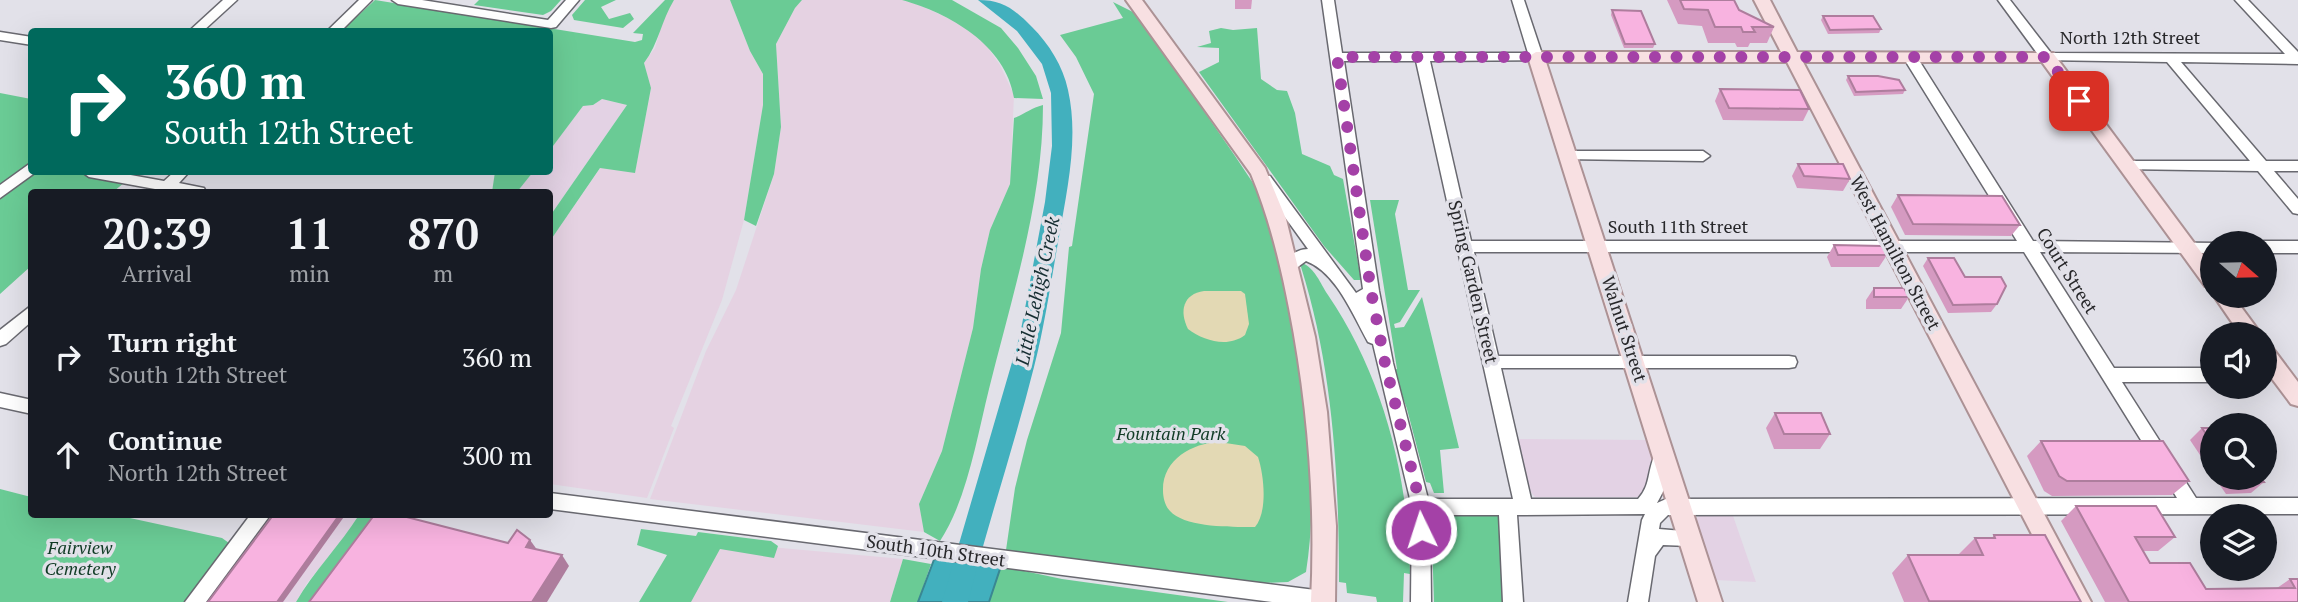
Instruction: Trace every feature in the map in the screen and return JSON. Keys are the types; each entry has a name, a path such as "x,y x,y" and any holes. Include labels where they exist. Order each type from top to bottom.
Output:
{"main road":[{"path":"1133,0 1259,172 1271,198 1285,243 1307,344 1317,417 1324,508 1323,601"},
{"name":"West Hamilton Street","path":"1762,0 2079,602"},
{"name":"North 12th Street","path":"1536,57 2047,57"},
{"name":"Walnut Street","path":"1536,57 1710,602"},
{"path":"2047,57 2200,265"},
{"path":"2277,379 2298,398"}],"street":[{"path":"199,28 231,0"},
{"path":"336,28 366,0"},
{"path":"398,0 551,24 573,0"},
{"path":"1328,0 1371,291 1385,363 1421,507 1421,602"},
{"path":"1337,57 1536,57 1518,0"},
{"path":"2004,0 2047,57"},
{"path":"2241,0 2297,59"},
{"path":"0,36 28,40"},
{"name":"Spring Garden Street","path":"1422,57 1491,362 1516,506 1513,602"},
{"name":"Court Street","path":"1910,57 2191,506"},
{"name":"North 12th Street","path":"2047,57 2297,59"},
{"path":"2171,58 2298,209"},
{"path":"1568,156 1703,156"},
{"path":"2127,166 2298,166"},
{"path":"0,193 28,170"},
{"path":"1259,172 1351,297 1367,323 1385,363"},
{"path":"102,175 162,189 178,175"},
{"path":"1285,243 1292,240 1311,242"},
{"name":"South 11th Street","path":"1465,246 2200,247"},
{"path":"2277,247 2298,247"},
{"path":"1290,265 1303,255 1318,259 1329,267"},
{"path":"1351,297 1361,300 1371,291"},
{"path":"0,340 28,314"},
{"path":"1491,362 1788,362"},
{"path":"2109,375 2200,375"},
{"path":"0,400 28,406"},
{"path":"1638,602 1645,555 1646,514 1657,488 1662,447"},
{"name":"South 10th Street","path":"553,501 1323,601"},
{"path":"1421,507 1516,506 1646,514 1680,507 2298,506"},
{"path":"195,602 259,518"},
{"path":"1645,555 1658,537 1689,538"}],"shaded area":[{"path":"674,0 730,0 750,51 763,74 763,105 744,220 722,300 671,426 674,428 647,498 553,484 553,237 601,167 635,172 651,89 644,63 655,48 665,14"},
{"path":"802,0 902,0 919,5 959,23 984,42 1000,65 1014,95 1010,184 990,230 981,269 973,328 942,451 919,504 924,532 650,499 706,351 736,290 774,174 781,127 776,44"},
{"path":"602,99 627,105 553,212 553,189 519,189 531,175 553,175 553,146 583,106 593,105"},
{"path":"1518,439 1648,440 1653,464 1651,485 1641,497 1535,497 1530,491"},
{"path":"1701,513 1732,513 1756,582 1715,580 1697,525 1696,519"},
{"path":"269,518 357,518 342,541 307,583 296,602 205,602"},
{"path":"704,541 903,559 890,602 670,602"}],"green space":[{"path":"375,0 548,28 344,28"},
{"path":"479,0 561,0 543,15 474,5"},
{"path":"585,0 616,0 601,7 609,19 630,13 634,19 623,28 574,20 572,15"},
{"path":"665,0 674,0 644,63 651,88 635,173 600,168 553,237 553,212 627,105 602,99 593,105 583,106 553,146 553,29 635,42 642,40 643,34 633,33"},
{"path":"730,0 802,0 776,44 781,127 774,174 756,226 744,220 763,105 763,74 750,51"},
{"path":"902,0 952,0 1001,28 1036,76 1043,99 1014,98 1009,79 1000,62 973,34 938,13"},
{"name":"Fountain Park","path":"1113,2 1137,14 1255,186 1264,207 1296,340 1309,436 1311,529 1306,572 1288,582 1262,583 1060,557 1024,557 1006,550 1015,488 1027,440 1061,333 1069,247 1072,246 1094,94 1076,57 1060,35 1123,18"},
{"path":"1221,28 1257,28 1261,79 1277,90 1287,91 1295,113 1302,154 1330,166 1334,175 1343,179 1361,280 1354,280 1324,246 1199,72 1219,62 1219,48 1197,47 1211,43 1209,31"},
{"path":"0,93 28,98 28,175 89,175 125,182 117,189 28,189 28,269 0,294"},
{"path":"1043,105 1038,177 1025,248 970,468 957,507 940,541 924,532 919,504 942,451 973,328 981,269 990,230 1010,184 1014,118"},
{"path":"495,175 531,175 519,189 492,189"},
{"path":"1370,200 1399,200 1395,214 1408,290 1420,290 1400,322 1394,324 1395,328 1404,327 1422,297 1459,448 1440,450 1444,493 1434,493 1430,483 1426,482 1407,409 1393,370 1397,369"},
{"path":"1302,263 1317,276 1347,326 1378,393 1389,428 1398,464 1408,537 1410,574 1404,573 1403,602 1377,602 1376,597 1347,593 1346,583 1339,582 1338,502 1332,423 1320,344"},
{"name":"Fairview Cemetery","path":"0,489 28,496 28,518 130,518 222,538 229,543 187,602 0,602"},
{"path":"1431,514 1503,514 1507,602 1434,602"},
{"path":"357,518 376,518 318,602 296,602 311,580"},
{"path":"641,529 696,536 698,532 771,541 778,546 774,558 720,549 691,602 639,602 667,555 637,545"},
{"path":"903,559 931,564 918,602 890,602"},
{"path":"1001,566 1062,579 1228,602 989,602"}],"sand":[{"path":"1204,291 1241,291 1245,294 1249,324 1245,335 1224,342 1201,337 1188,329 1184,316 1185,304 1191,296"},
{"path":"1219,442 1245,446 1258,457 1262,473 1263,503 1255,527 1198,524 1177,517 1166,504 1164,480 1173,462 1189,450"}],"water":[{"path":"935,557 1001,566 989,602 918,602"}],"building":[{"path":"1680,0 1734,0 1739,10 1774,27 1752,27 1755,32 1743,32 1741,27 1715,27 1708,10 1684,9"},
{"path":"1612,10 1641,11 1655,44 1625,44"},
{"path":"1823,16 1873,16 1881,29 1830,30"},
{"path":"1848,76 1878,76 1899,80 1905,90 1856,92"},
{"path":"1720,89 1800,90 1809,109 1729,108"},
{"path":"1798,164 1843,164 1850,179 1804,176"},
{"path":"1898,195 2002,196 2020,225 1913,224"},
{"path":"1834,245 1882,246 1887,255 1838,255"},
{"path":"1928,258 1954,258 1965,277 2001,277 2006,286 1997,304 1953,305"},
{"path":"1874,288 1904,288 1909,297 1874,297"},
{"path":"1775,413 1821,413 1830,434 1784,434"},
{"path":"2041,441 2163,441 2189,481 2067,481 2059,476"},
{"path":"2076,506 2156,506 2175,537 2135,537 2150,563 2190,563 2206,589 2295,588 2290,579 2298,579 2298,602 2129,602"},
{"path":"271,518 337,518 277,602 208,602"},
{"path":"372,518 411,518 508,543 517,530 530,540 526,547 562,555 532,602 309,602"},
{"path":"1994,535 2045,535 2081,602 1929,601 1908,555 1983,555 1975,538 1995,538"}],"waterway":[{"name":"Little Lehigh Creek","path":"955,602 1031,335 1055,202 1062,146 1060,93 1043,50 1023,27 986,0"}],"route":[{"path":"1421,530 1421,507 1401,418 1385,363 1371,291 1337,57 2047,57 2079,101"}]}
